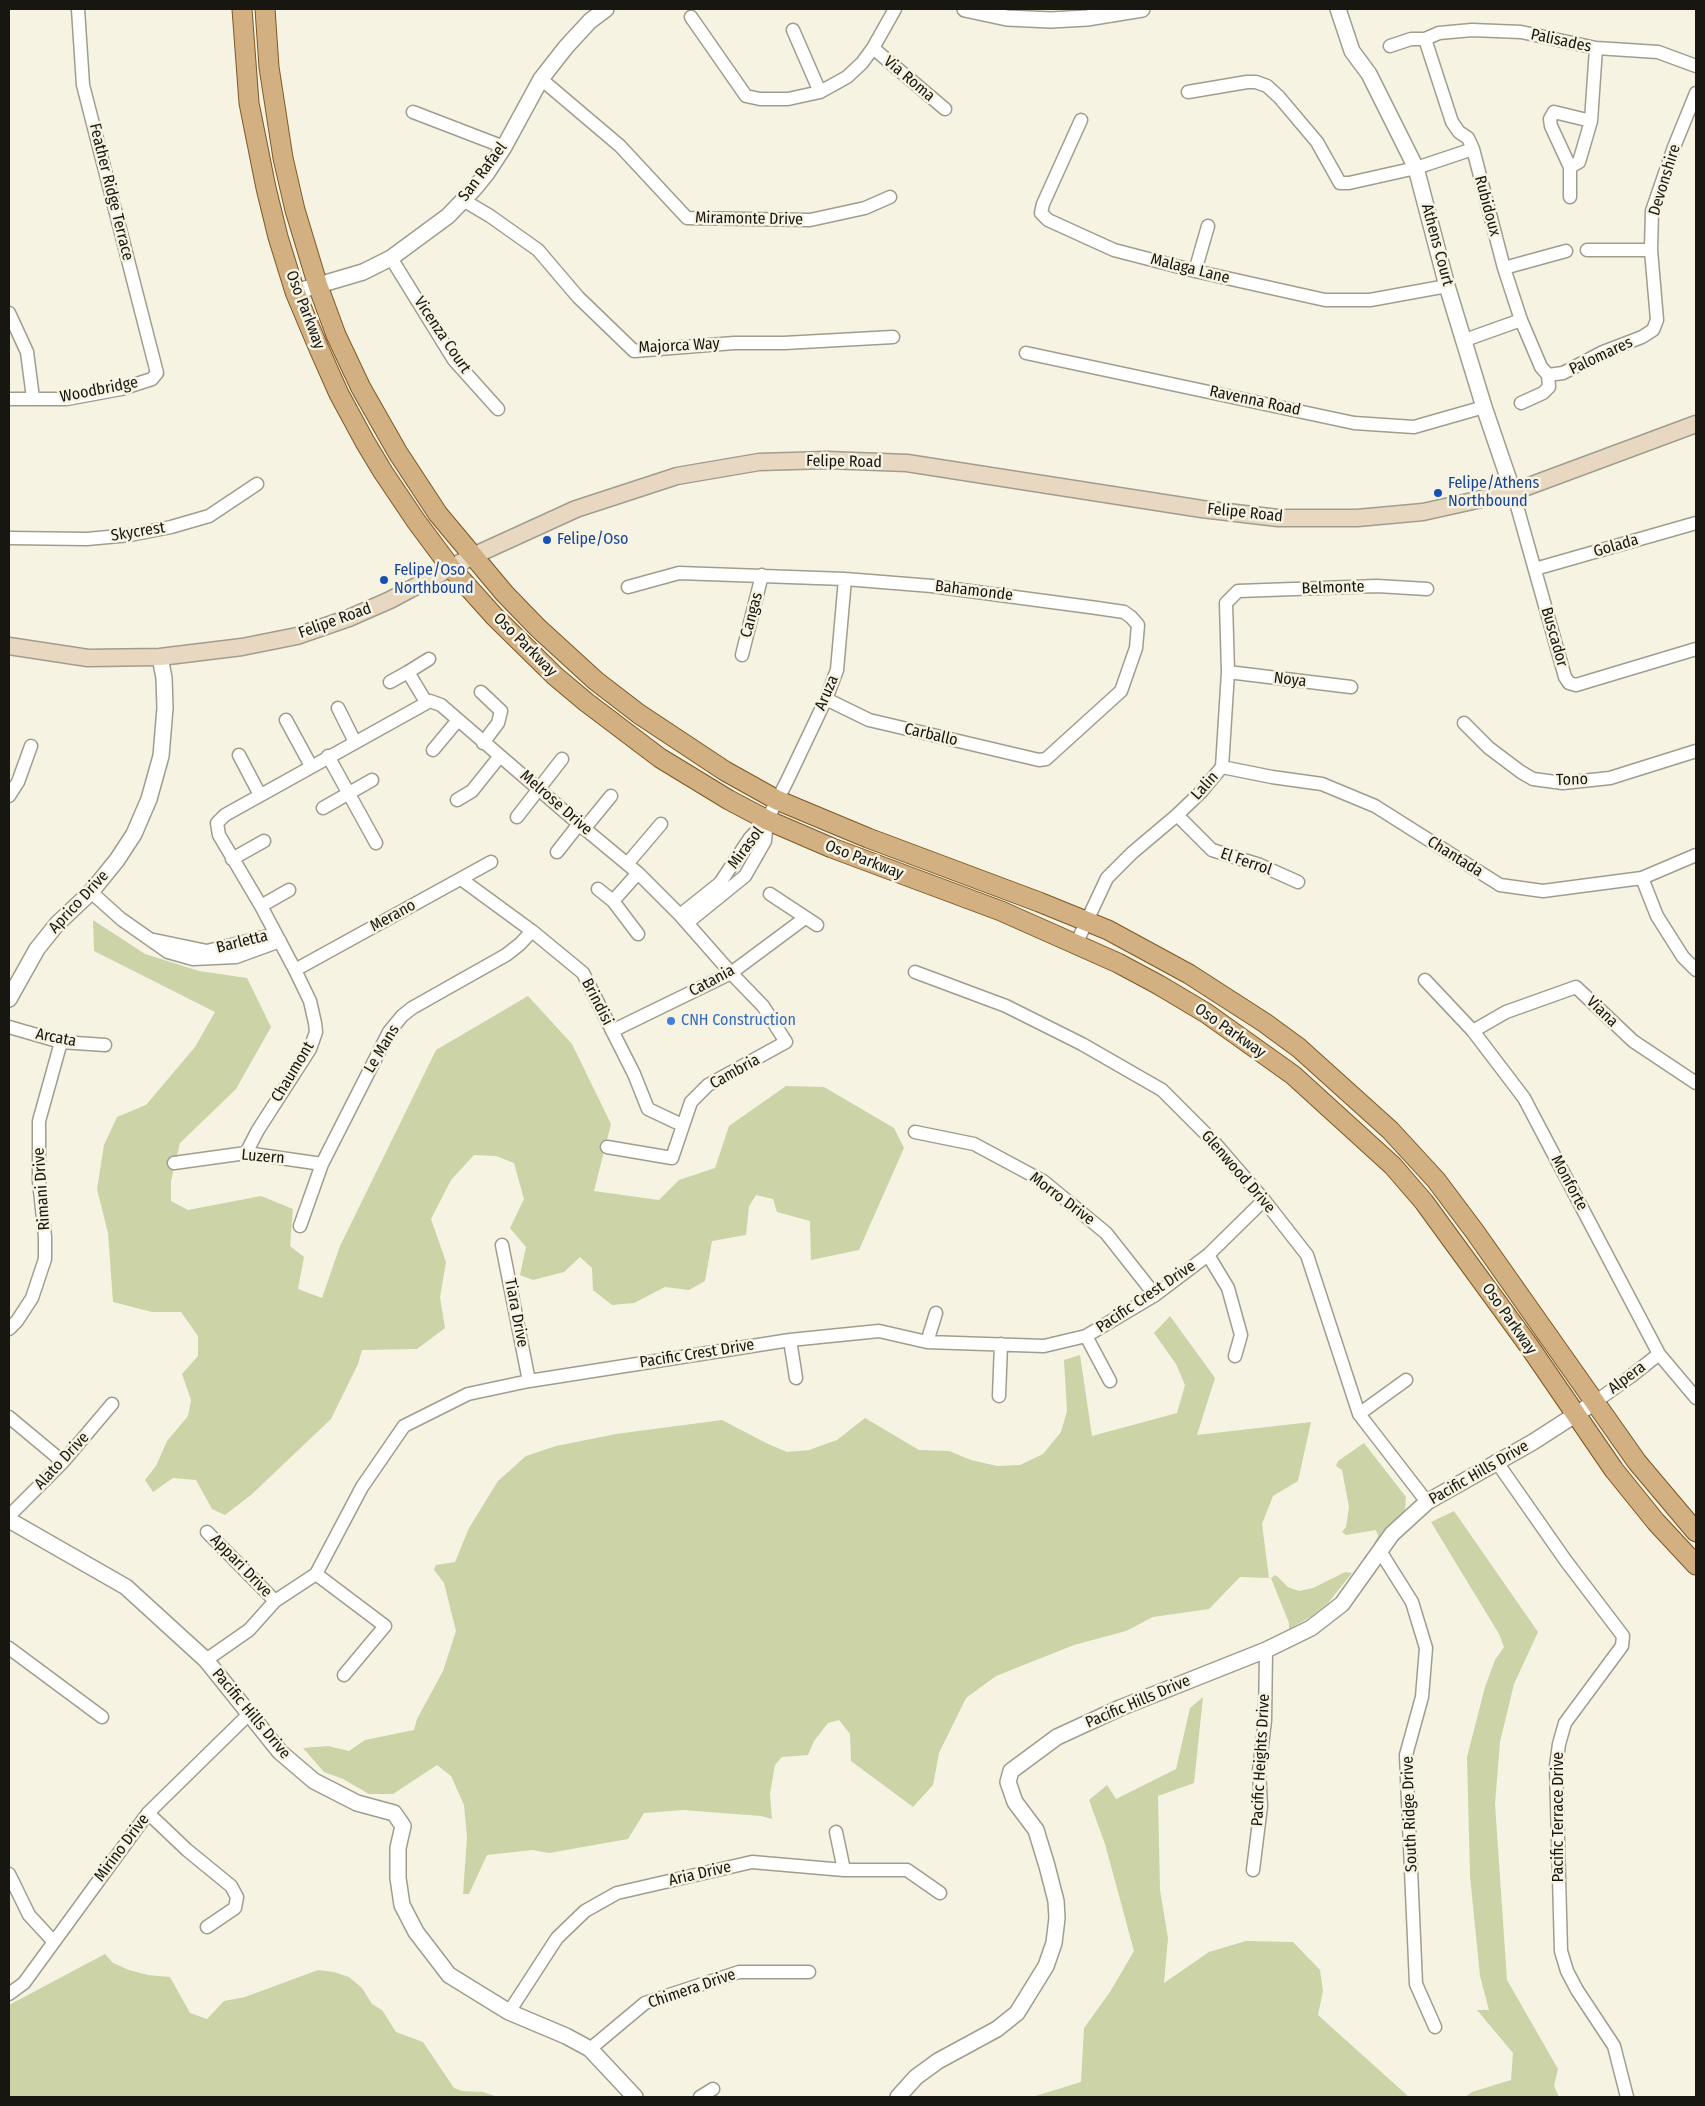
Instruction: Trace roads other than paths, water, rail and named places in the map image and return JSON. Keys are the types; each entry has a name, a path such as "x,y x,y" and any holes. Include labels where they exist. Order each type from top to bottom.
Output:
{"main road":[{"name":"Oso Parkway","path":"242,9 245,66 258,148 278,237 295,292 339,394 364,442 416,521 451,568 523,646 586,702 660,758 722,796 768,820 840,851 1001,911 1159,984 1206,1013 1292,1075 1394,1166 1449,1236 1635,1498 1696,1565"},
{"name":"Oso Parkway","path":"265,9 269,67 282,158 295,210 318,286 336,335 381,424 438,514 505,594 538,628 596,681 639,714 687,748 777,800 868,838 1087,920 1178,967 1265,1023 1316,1062 1390,1130 1432,1175 1476,1232 1637,1462 1696,1532"},
{"name":"Felipe Road","path":"9,646 88,658 160,657 242,647 297,636 349,618 390,600 473,556 576,509 677,476 759,462 826,460 908,463 1202,509 1278,518 1357,518 1423,512 1513,492 1696,424"}],"street":[{"name":"Feather Ridge Terrace","path":"78,9 83,85 157,373"},
{"name":"San Rafael","path":"295,292 363,272 391,258 448,216 486,173 504,147 541,79 566,47 586,15 606,9"},
{"path":"691,17 746,96 760,99 788,99 820,92 847,77 862,64 896,9"},
{"path":"970,10 1007,18 1051,20 1087,18 1142,9"},
{"name":"Athens Court","path":"1338,9 1352,51 1369,74 1416,168 1448,286 1484,407 1513,492"},
{"path":"793,30 820,92"},
{"name":"Palisades","path":"1390,46 1411,39 1425,39 1439,33 1472,30 1521,32 1596,48 1658,52 1696,66"},
{"name":"Rubidoux","path":"1425,39 1452,122 1459,132 1468,138 1473,149 1504,268 1521,320 1541,367 1548,375"},
{"name":"Via Roma","path":"873,48 945,109"},
{"path":"1570,168 1579,162 1591,121 1596,48"},
{"name":"Miramonte Drive","path":"541,79 620,146 687,218 810,220 865,208 890,197"},
{"path":"1188,92 1247,82 1256,82 1267,86 1279,97 1317,142 1340,183 1349,183 1416,168 1473,149"},
{"name":"Devonshire","path":"1653,330 1657,320 1650,250 1652,211 1674,147 1696,93"},
{"path":"413,112 504,147"},
{"path":"1570,197 1570,168 1551,126 1550,119 1554,112 1591,121"},
{"name":"Malaga Lane","path":"1081,120 1043,204 1041,213 1048,220 1114,250 1195,272 1325,300 1370,300 1448,286"},
{"name":"Majorca Way","path":"463,200 490,216 538,250 578,297 634,351 734,343 784,343 893,337"},
{"path":"1195,272 1208,226"},
{"path":"1587,250 1650,250"},
{"path":"1504,268 1566,251"},
{"name":"Vicenza Court","path":"391,258 454,360 498,409"},
{"path":"9,313 27,352 33,398"},
{"path":"1464,340 1521,320"},
{"name":"Palomares","path":"1548,375 1563,373 1603,352 1642,337 1653,330"},
{"name":"Ravenna Road","path":"1026,353 1354,422 1414,427 1484,407"},
{"name":"Woodbridge","path":"9,400 33,398 67,399 122,389 152,379 157,373"},
{"path":"1521,403 1543,393 1549,387 1548,375"},
{"name":"Skycrest","path":"9,538 87,539 130,535 171,527 209,516 257,484"},
{"name":"Buscador","path":"1513,492 1565,677 1569,683 1576,684 1696,649"},
{"name":"Golada","path":"1535,569 1696,523"},
{"name":"Bahamonde","path":"628,586 679,573 845,578 932,586 1124,612 1138,625 1136,648 1121,691 1052,755 1046,759 1039,760"},
{"name":"Cangas","path":"742,655 762,575"},
{"name":"Aruza","path":"777,800 826,699 837,670 845,578"},
{"name":"Belmonte","path":"1238,591 1377,586 1427,589"},
{"name":"Lalin","path":"1076,944 1107,878 1132,853 1201,792 1222,767 1228,672 1226,603 1238,591"},
{"name":"Aprico Drive","path":"9,998 37,948 57,924 91,892 118,860 134,834 149,799 161,756 165,708 164,678 160,657"},
{"path":"390,682 429,659"},
{"path":"278,938 219,835 217,823 225,815 426,702 408,672"},
{"name":"Noya","path":"1228,672 1351,687"},
{"path":"481,692 501,711 498,723 483,742"},
{"name":"Carballo","path":"826,699 869,720 1039,760"},
{"name":"Melrose Drive","path":"426,702 441,705 540,789 581,827 638,873 684,919 731,973 763,1006 786,1043"},
{"path":"338,708 355,742"},
{"path":"286,720 311,766"},
{"path":"433,750 458,720"},
{"name":"Tono","path":"1464,723 1489,748 1521,772 1533,778 1563,783 1610,778 1696,751"},
{"path":"9,796 18,782 31,746"},
{"path":"239,755 260,795"},
{"path":"328,756 376,843"},
{"path":"457,800 472,791 500,756"},
{"path":"517,817 562,759"},
{"name":"Chantada","path":"1222,767 1331,787 1375,806 1500,885 1543,891 1642,878 1696,855"},
{"path":"323,808 372,780"},
{"path":"557,852 612,796"},
{"name":"Mirasol","path":"684,919 715,888 731,880 750,838 768,820 777,800"},
{"name":"El Ferrol","path":"1177,815 1212,850 1260,865 1298,882"},
{"path":"627,864 661,824"},
{"path":"232,859 264,841"},
{"name":"Merano","path":"295,970 491,862"},
{"path":"613,901 638,873"},
{"name":"Brindisi","path":"461,878 532,930 583,973 634,1074 648,1109 682,1124"},
{"path":"1642,878 1657,916 1684,957 1696,970"},
{"path":"598,889 613,901 638,934"},
{"path":"261,906 289,890"},
{"name":"Barletta","path":"91,892 121,919 151,940 207,955 278,938"},
{"path":"770,894 817,926"},
{"name":"Catania","path":"612,1031 731,973 805,918"},
{"name":"Le Mans","path":"300,1226 322,1164 389,1032 402,1016 422,1002 506,955 520,944 532,930"},
{"name":"Chaumont","path":"246,1153 258,1130 310,1049 316,1032 310,1001 278,938"},
{"name":"Glenwood Drive","path":"915,972 1006,1006 1082,1044 1162,1090 1212,1141 1264,1200 1307,1255 1359,1414 1427,1502"},
{"name":"Monforte","path":"1425,980 1473,1032 1524,1098 1659,1354 1696,1398"},
{"name":"Viana","path":"1473,1032 1506,1012 1576,987 1632,1042 1696,1083"},
{"name":"Arcata","path":"9,1027 61,1042 105,1045"},
{"name":"Rimani Drive","path":"9,1329 17,1321 32,1298 45,1259 45,1237 39,1181 39,1121 61,1042"},
{"name":"Cambria","path":"607,1147 672,1158 691,1102 708,1085 786,1043"},
{"name":"Morro Drive","path":"916,1132 974,1144 1043,1181 1106,1233 1155,1295"},
{"name":"Luzern","path":"174,1163 246,1153 322,1164"},
{"name":"Pacific Crest Drive","path":"206,1660 249,1630 275,1601 316,1574 362,1486 404,1426 468,1394 529,1381 790,1340 879,1331 928,1342 1044,1346 1086,1336 1155,1295 1208,1255 1264,1200"},
{"name":"Tiara Drive","path":"502,1245 529,1381"},
{"path":"1208,1255 1228,1288 1241,1335 1235,1356"},
{"path":"928,1342 936,1313"},
{"path":"1086,1336 1110,1381"},
{"path":"790,1340 796,1378"},
{"path":"999,1396 1000,1344"},
{"name":"Alpera","path":"1595,1402 1659,1354"},
{"path":"1359,1414 1406,1380"},
{"name":"Pacific Hills Drive","path":"898,2097 916,2077 938,2060 997,2029 1017,2013 1046,1966 1054,1942 1057,1918 1056,1901 1036,1830 1015,1802 1008,1782 1010,1771 1058,1737 1120,1708 1266,1650 1311,1628 1342,1604 1392,1534 1427,1502 1496,1461 1533,1442 1595,1402"},
{"name":"Alato Drive","path":"9,1516 63,1462 112,1404"},
{"path":"9,1417 63,1462"},
{"name":"Pacific Terrace Drive","path":"1496,1461 1623,1636 1622,1646 1565,1723 1559,1744 1556,1766 1561,1951 1567,1971 1577,1990 1614,2046 1627,2097"},
{"name":"Pacific Hills Drive","path":"9,1520 126,1587 206,1660 280,1752 314,1780 357,1803 394,1813 403,1826 398,1848 398,1878 402,1905 416,1932 449,1975 509,2012 566,2036 590,2049 635,2097"},
{"name":"Appari Drive","path":"207,1532 275,1601"},
{"name":"South Ridge Drive","path":"1380,1551 1412,1602 1426,1648 1422,1697 1406,1755 1416,1984 1435,2027"},
{"path":"316,1574 385,1626 344,1674"},
{"path":"9,1648 102,1717"},
{"name":"Pacific Heights Drive","path":"1253,1870 1262,1806 1259,1771 1264,1720 1266,1650"},
{"name":"Mirino Drive","path":"9,1994 24,1983 148,1813 249,1714"},
{"path":"148,1813 187,1850 231,1886 237,1897 235,1908 207,1927"},
{"path":"836,1832 844,1870"},
{"name":"Aria Drive","path":"509,2012 557,1938 585,1912 617,1893 752,1862 844,1870 908,1870 940,1893"},
{"path":"9,1874 29,1914 53,1941"},
{"name":"Chimera Drive","path":"590,2049 645,2003 739,1972 809,1972"},
{"path":"700,2097 713,2089"}],"place":[{"name":"Felipe/Athens Northbound","path":"1438,493"},
{"name":"Felipe/Oso","path":"547,540"},
{"name":"Felipe/Oso Northbound","path":"384,580"},
{"name":"CNH Construction","path":"671,1021"}]}
